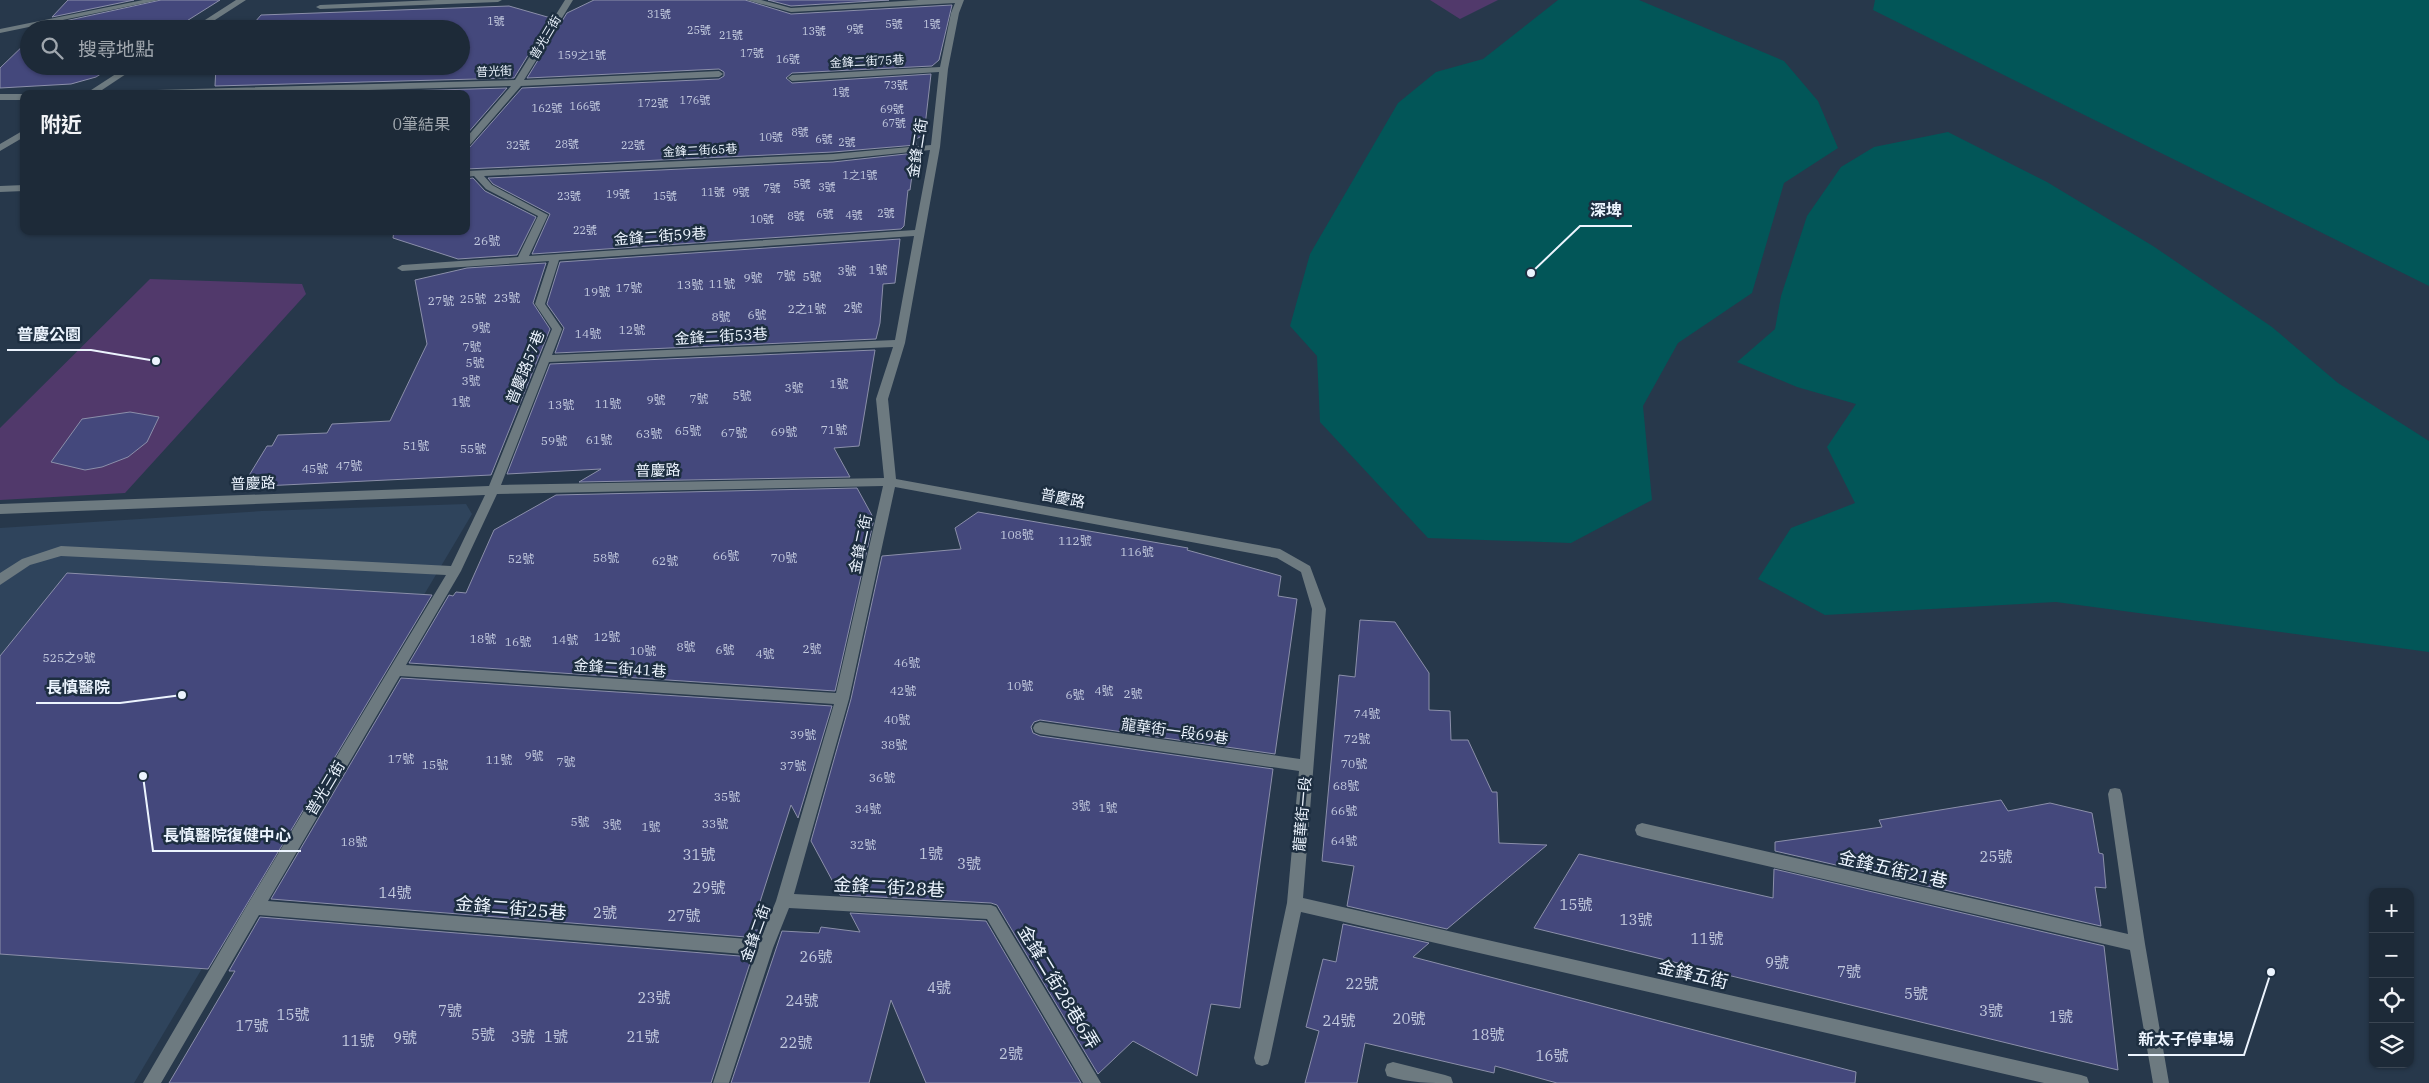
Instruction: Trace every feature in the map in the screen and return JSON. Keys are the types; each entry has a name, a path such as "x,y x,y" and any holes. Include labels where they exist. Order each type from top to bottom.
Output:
{"street":[{"path":"52,20 155,0"},
{"path":"210,20 242,0"},
{"path":"320,7 498,0"},
{"name":"普光三街","path":"470,139 518,83 569,0"},
{"path":"751,0 791,10 960,0"},
{"name":"金鋒二街","path":"720,1083 765,948 784,901 842,700 890,482 882,399 900,343 935,147 944,69 955,14 960,0"},
{"path":"0,30 20,26"},
{"name":"金鋒二街75巷","path":"792,78 944,69"},
{"name":"普光街","path":"265,90 518,83 719,74"},
{"path":"95,90 120,75"},
{"path":"0,97 20,97"},
{"path":"0,148 20,136"},
{"name":"金鋒二街65巷","path":"471,174 833,157 935,147"},
{"path":"471,174 489,187 544,215 522,260"},
{"path":"0,189 20,188"},
{"name":"金鋒二街59巷","path":"402,268 919,233"},
{"name":"普慶路57巷","path":"493,490 557,329 540,304 555,258"},
{"name":"金鋒二街53巷","path":"544,359 900,343"},
{"name":"普慶路","path":"0,509 493,490 890,482 1280,554 1306,569"},
{"name":"普光三街","path":"151,1083 455,571 493,490"},
{"path":"0,580 26,562 61,550 455,571"},
{"name":"龍華街一段","path":"1262,1058 1295,903 1319,609 1306,569"},
{"name":"金鋒二街41巷","path":"395,670 842,700"},
{"name":"龍華街一段69巷","path":"1040,728 1306,766"},
{"path":"2115,794 2137,944 2162,1083"},
{"name":"金鋒五街21巷","path":"1642,830 2137,944"},
{"name":"金鋒二街28巷","path":"784,901 991,912"},
{"name":"金鋒五街","path":"1295,903 2082,1083"},
{"name":"金鋒二街25巷","path":"254,907 765,948"},
{"name":"金鋒二街28巷6弄","path":"991,912 1093,1083"},
{"path":"1394,1070 1445,1083"}],"shaded area":[{"path":"1430,0 1498,0 1460,19"},
{"path":"1558,0 1639,0 1784,61 1818,101 1838,148 1784,183 1752,293 1678,343 1643,406 1652,500 1571,543 1428,538 1320,422 1317,356 1290,326 1310,254 1398,103 1436,72 1483,59"},
{"path":"1875,0 2429,0 2429,286 1873,10"},
{"path":"1948,132 2047,182 2153,246 2272,327 2338,383 2429,441 2429,652 2056,602 1825,615 1758,579 1791,528 1855,503 1827,447 1856,404 1797,387 1737,362 1775,329 1781,296 1807,216 1841,167 1874,147"},
{"path":"150,279 302,284 306,294 125,493 0,500 0,428"},
{"path":"466,504 472,514 134,1083 0,1083 0,528 262,511"}],"building":[{"path":"68,0 134,0 52,17"},
{"path":"161,0 220,0 188,20 69,20"},
{"path":"594,0 745,0 791,14 952,5 939,60 932,66 792,73 786,78 792,83 931,74 924,135 916,139 916,145 833,152 470,169 470,147 522,88 719,79 724,76 724,72 719,69 527,78 567,13"},
{"path":"768,0 889,0 791,6"},
{"path":"509,6 551,18 514,78 215,86 216,75 470,75 470,20 257,20 261,15"},
{"path":"20,49 20,75 99,75 71,84 0,88 0,68"},
{"path":"507,88 470,130 470,90 438,90"},
{"path":"915,153 904,226 901,229 532,254 550,214 493,184 488,178 833,162"},
{"path":"470,178 473,178 485,191 536,217 517,255 458,259 393,238 393,235 470,235"},
{"path":"900,239 895,283 883,284 880,323 876,339 555,353 564,328 547,304 560,262"},
{"path":"546,263 533,303 550,329 491,475 242,487 267,446 272,446 278,435 327,433 332,424 390,421 427,344 415,280 467,268"},
{"path":"875,350 859,446 834,448 850,477 579,482 601,469 507,474 550,364"},
{"path":"130,412 159,417 147,442 128,457 102,467 85,470 51,462 82,419"},
{"path":"857,488 874,519 835,691 409,663 449,595 453,596 456,592 466,593 494,530 556,495"},
{"path":"978,512 1188,548 1187,550 1281,576 1278,596 1297,599 1275,754 1040,720 1034,722 1031,727 1033,733 1040,736 1273,769 1240,1008 1211,1004 1197,1076 1133,1041 1098,1074 997,905 991,903 840,895 811,841 851,699 882,556 961,549 955,528"},
{"path":"67,573 432,595 208,969 0,954 0,656"},
{"path":"1360,620 1395,622 1429,673 1429,710 1450,711 1451,740 1468,740 1492,792 1497,792 1499,843 1547,845 1447,929 1347,906 1354,866 1322,861 1339,675 1355,677"},
{"path":"401,678 832,706 798,818 791,805 751,930 762,930 759,938 271,899"},
{"path":"2001,800 2008,811 2050,803 2092,813 2099,853 2103,854 2106,888 2095,887 2101,926 1775,851 1775,842 1882,827 1879,820"},
{"path":"1579,854 1773,898 1774,869 2104,946 2118,1070 1534,928"},
{"path":"850,913 986,921 1081,1083 926,1083 891,1000 869,1083 731,1083 782,931 819,933 821,927 860,932"},
{"path":"260,917 752,957 711,1083 169,1083 235,971 229,971"},
{"path":"1343,924 1429,943 1413,957 1856,1072 1855,1083 1557,1083 1495,1066 1494,1073 1365,1043 1357,1083 1305,1083 1319,1031 1306,1027 1323,959 1336,962"}],"place":[{"name":"深埤","path":"1531,273"},
{"name":"普慶公園","path":"156,361"},
{"name":"長慎醫院","path":"182,695"},
{"name":"長慎醫院復健中心","path":"143,776"},
{"name":"新太子停車場","path":"2271,972"}]}
